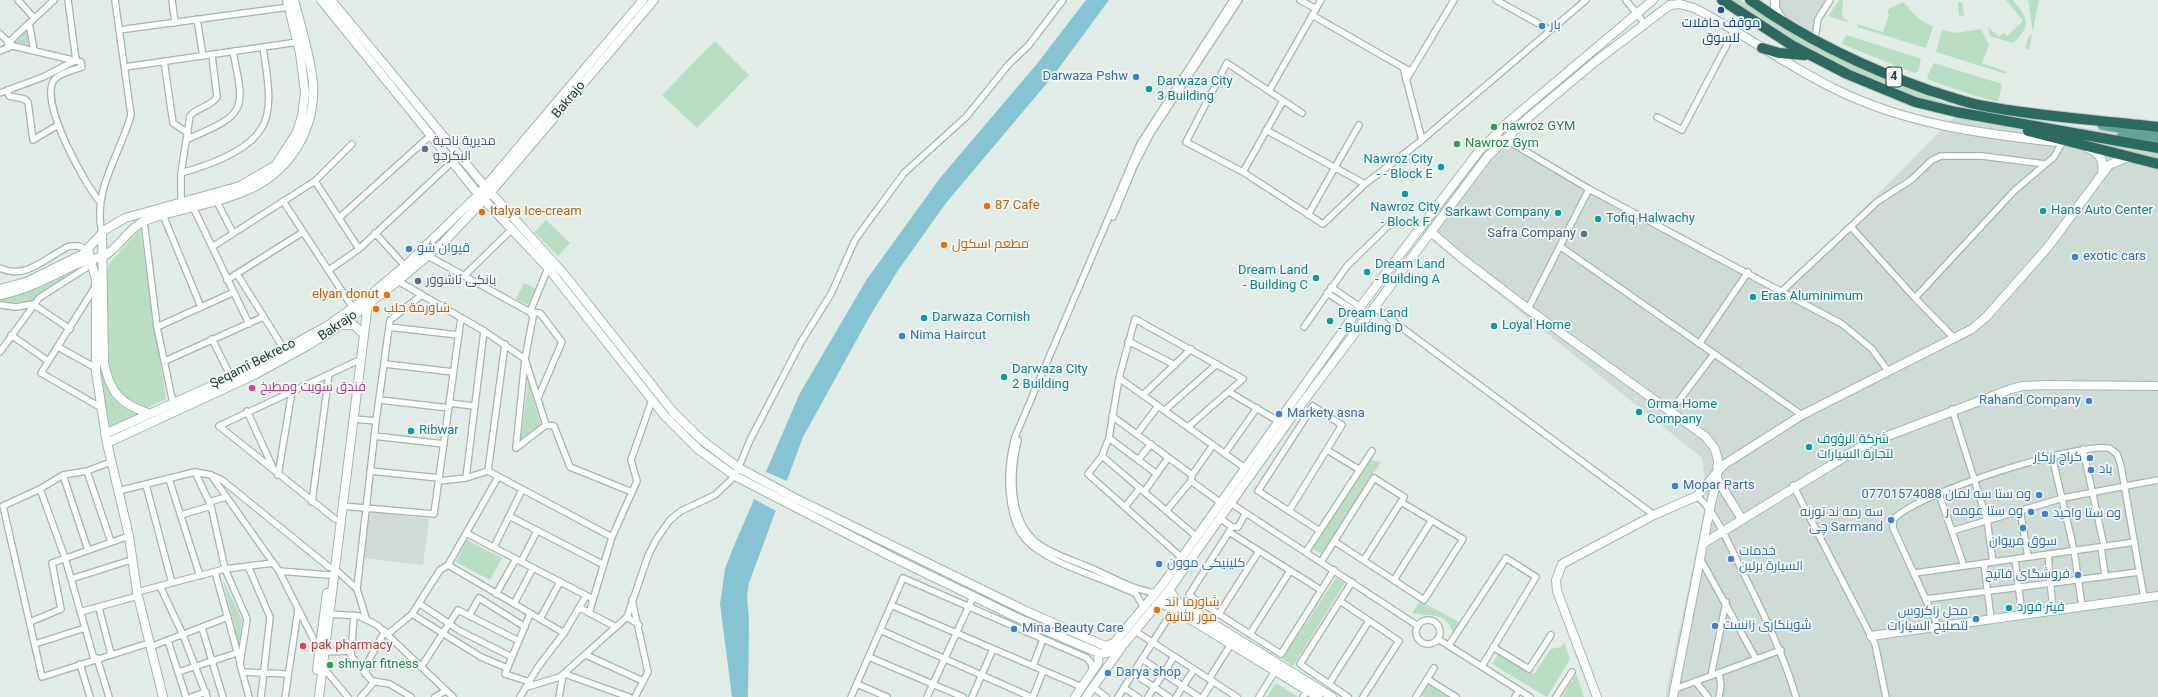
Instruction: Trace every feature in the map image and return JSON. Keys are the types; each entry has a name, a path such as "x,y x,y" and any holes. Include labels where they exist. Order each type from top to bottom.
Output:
{"highway":[{"name":"4","path":"1722,0 1759,25 1813,56 1880,89 1915,102 1956,112"},
{"name":"4","path":"1752,2 1820,42 1877,70 1962,101 2052,117 2084,118 2158,127"},
{"path":"1752,2 1776,12 1873,62 1939,88 1962,101"},
{"path":"1762,48 1779,53 1813,56"},
{"path":"1956,112 2158,148"},
{"path":"1956,112 2158,164"}],"main road":[{"path":"0,294 29,288 75,265 102,256 112,249 140,223 242,192 264,182 280,170 292,155 302,138 310,109 313,88 294,0"},
{"path":"321,0 398,89 564,274 674,413 703,441 753,480 797,503 890,556 973,597 1099,654 1109,653 1124,644"},
{"path":"331,0 452,162 481,197 548,268 652,400 680,432 699,450 735,476 753,480"},
{"path":"488,189 643,0"},
{"name":"Bakrajo","path":"106,439 123,436 254,375 341,325 359,307 398,281 428,256 654,0"},
{"path":"797,503 1102,646 1108,646 1114,643 1163,584 1358,310 1489,140 1653,0"},
{"path":"1775,0 1776,12 1782,21"},
{"path":"0,289 26,282 88,249 102,233 117,222 132,215 240,186 276,165 292,141 302,116 305,93 306,61 298,42 288,4"},
{"path":"1086,697 1124,644 1168,592 1232,504 1299,407 1494,150 1518,127 1596,60 1661,10 1675,4 1685,5 1699,10 1838,91 1908,118 1949,127 2082,145 2101,157 2104,163 2102,174"},
{"path":"2052,117 2158,135"},
{"path":"1510,121 1518,127"},
{"path":"2025,124 2158,142"},
{"path":"1489,140 1494,150"},
{"path":"1596,695 1557,591 1557,573 1565,560 1654,515 1697,496 1718,470 1745,450 1802,415 1955,339 1988,316 2048,247 2110,165 2119,159 2131,156"},
{"name":"Şeqamî Bekreco","path":"106,439 120,428 231,377 327,326 359,307 481,197"},
{"path":"132,215 140,223"},
{"path":"1432,232 1464,260 1528,309 1696,429 1713,445 1718,460 1718,479 1710,508 1674,693"},
{"path":"102,233 104,363 111,387 118,398 132,408 148,414"},
{"path":"88,249 92,260 96,283 96,368 100,407 111,462 129,536 131,560 137,594 163,697"},
{"path":"75,265 86,268 96,283"},
{"path":"314,697 322,651 335,519 361,332 359,307"},
{"path":"322,651 330,614 331,570 342,506 354,419 359,307"},
{"path":"341,325 354,325 361,332"},
{"path":"1705,539 1872,440 1998,393 2023,386 2046,384 2158,383"},
{"path":"2046,384 2158,386"},
{"path":"1293,400 1294,406 1299,407"},
{"path":"1284,413 1289,411 1291,418"},
{"path":"120,428 123,436"},
{"path":"1718,479 1740,516"},
{"path":"1721,530 1740,516 1794,486"},
{"path":"1163,584 1162,589 1168,592 1176,605 1231,644 1275,671 1305,694 1318,697"},
{"path":"1871,636 2158,596"},
{"path":"1159,603 1176,605 1332,697"},
{"path":"1022,620 1026,611"},
{"path":"1075,697 1093,672 1098,663 1099,654"},
{"path":"319,697 320,664"}],"street":[{"path":"18,0 34,18"},
{"path":"0,51 10,45 29,23 54,0"},
{"path":"68,0 76,60"},
{"path":"102,233 99,214 103,187 127,131 131,115 115,0"},
{"path":"172,0 175,22"},
{"path":"530,614 505,674 529,685 555,680 564,674 586,656 627,617 650,550 670,520 682,511 715,495 735,476 750,440 802,342 837,283 859,234 904,173 966,117 1009,64 1028,46 1063,0"},
{"path":"1144,608 1136,594 1047,556 1026,540 1016,523 1012,508 1009,468 1015,437 1130,164 1158,115 1233,0"},
{"path":"1156,593 1140,590 1048,550 1033,539 1022,525 1016,509 1014,464 1022,429 1134,166 1160,119 1239,0"},
{"path":"1300,0 1316,9"},
{"path":"1269,91 1321,0"},
{"path":"1406,80 1454,0"},
{"path":"1496,0 1550,30"},
{"path":"1302,113 1227,63 1186,142 1243,172 1322,224 1365,184 1422,140 1586,0"},
{"path":"1626,0 1644,23"},
{"path":"1816,33 1818,18 1830,0"},
{"path":"119,30 288,4"},
{"path":"1312,15 1411,72"},
{"path":"197,19 203,56"},
{"path":"29,23 34,50"},
{"path":"1657,117 1682,130 1734,31"},
{"path":"0,34 10,45 80,62 82,67 58,76 51,87 51,95 58,125 84,181 100,202"},
{"path":"125,67 298,42"},
{"path":"181,173 214,163 255,137 262,128 266,117 268,89 263,47"},
{"path":"188,136 227,120 238,108 240,88 233,52"},
{"path":"181,202 181,173 192,114 212,102 217,97 212,55"},
{"path":"0,93 43,77 76,60"},
{"path":"164,61 173,123 188,136"},
{"path":"1403,67 1422,140"},
{"path":"7,90 9,96 24,99 28,102 34,140 58,125"},
{"path":"1243,172 1283,101"},
{"path":"1505,139 1510,121"},
{"path":"1308,215 1359,125"},
{"path":"1266,130 1365,184"},
{"path":"339,218 431,135"},
{"path":"1489,140 1505,139 1589,189 1783,290 1849,328 1872,349 1888,371"},
{"path":"1915,298 2014,191 2054,157 2062,143"},
{"path":"212,246 315,181 352,144"},
{"path":"1783,290 1877,202 1911,180 1932,160 1941,156 1982,156 2045,164"},
{"path":"329,270 359,249 452,162"},
{"path":"315,181 359,249"},
{"path":"1528,309 1561,247 1589,189"},
{"path":"216,200 233,233"},
{"path":"283,201 329,270 359,307"},
{"path":"193,207 232,293 249,324"},
{"path":"163,215 201,307"},
{"path":"140,223 157,327 173,403"},
{"path":"1304,327 1347,266 1390,224"},
{"path":"1851,226 1915,298 1955,339"},
{"path":"464,276 512,229"},
{"path":"227,280 303,232"},
{"path":"375,233 405,266"},
{"path":"0,268 8,272 21,272 70,246 78,246 88,249"},
{"path":"1561,247 1802,415"},
{"path":"428,256 530,312 540,313 562,342 538,398"},
{"path":"0,352 33,304 86,268"},
{"path":"530,312 548,268"},
{"path":"1699,344 1748,272"},
{"path":"237,274 284,349"},
{"path":"398,281 484,331 525,359 546,425"},
{"path":"96,283 70,329 41,373 100,407"},
{"path":"1332,287 1358,310"},
{"path":"157,327 232,293"},
{"path":"1327,293 1358,310"},
{"path":"366,618 357,589 374,436 390,320 422,295"},
{"path":"0,305 16,306 33,304 70,329"},
{"path":"1374,307 1654,515"},
{"path":"530,312 533,317 525,359 516,448 546,425 554,426 570,467 632,492"},
{"path":"165,361 263,317"},
{"path":"342,506 434,514 461,318"},
{"path":"1182,558 1089,475 1089,472 1102,456 1110,438 1112,416 1119,378 1135,319 1243,379 1188,427"},
{"path":"389,327 458,335"},
{"path":"466,478 484,331"},
{"path":"11,336 48,361"},
{"path":"212,339 231,377"},
{"path":"1128,341 1175,365"},
{"path":"488,470 505,344"},
{"path":"58,347 96,368"},
{"path":"1143,395 1191,349"},
{"path":"1671,411 1714,354"},
{"path":"335,519 219,426 247,411 357,361"},
{"path":"385,364 453,372"},
{"path":"1165,410 1217,364"},
{"path":"312,502 329,374"},
{"path":"1119,378 1245,468"},
{"path":"276,473 292,391"},
{"path":"1229,392 1278,421"},
{"path":"380,400 449,406 474,406"},
{"path":"589,612 612,537 637,478 631,460 652,400"},
{"path":"1137,434 1158,406"},
{"path":"1289,511 1342,425 1313,406 1258,491 1289,511 1320,531"},
{"path":"1225,453 1257,408"},
{"path":"1952,410 1988,520 1993,562"},
{"path":"247,411 276,473"},
{"path":"1112,416 1151,444 1221,503"},
{"path":"354,419 376,421"},
{"path":"374,436 444,444"},
{"path":"1110,438 1157,474"},
{"path":"1138,460 1151,444"},
{"path":"1166,512 1213,445"},
{"path":"1938,626 1894,528 1893,521 1896,516 1907,509 1939,494 1976,480 2052,456 2083,449 2107,447 2115,451 2119,457 2144,598"},
{"path":"2083,449 2103,546 2105,575"},
{"path":"1327,450 1360,470"},
{"path":"1306,552 1372,451"},
{"path":"1102,456 1197,537"},
{"path":"2052,456 2074,550 2082,607"},
{"path":"1125,507 1157,474 1168,458"},
{"path":"111,462 87,470 63,475 40,489 3,506 42,677 96,658 168,641 228,617"},
{"path":"87,470 111,542"},
{"path":"488,470 522,490 612,537"},
{"path":"370,471 439,479 466,478 488,470"},
{"path":"118,491 195,472 211,474 222,480 331,570 357,589"},
{"path":"195,472 210,504 225,569 247,619 240,664"},
{"path":"211,474 279,571 298,610 322,651 351,651"},
{"path":"63,475 88,550"},
{"path":"365,674 370,658 386,633 412,614 420,604 440,570 448,565 498,477"},
{"path":"1321,562 1374,478 1404,497 1364,560"},
{"path":"169,479 200,576"},
{"path":"1952,531 2063,498 2158,480"},
{"path":"146,485 172,583"},
{"path":"1794,486 1871,636 1886,697"},
{"path":"40,489 109,697"},
{"path":"494,547 522,490"},
{"path":"1939,494 1964,566"},
{"path":"1697,496 1710,508 1781,650 1796,697"},
{"path":"181,515 226,497"},
{"path":"1334,540 1424,600 1463,539 1401,502"},
{"path":"1232,504 1418,626"},
{"path":"2020,510 2028,557"},
{"path":"1246,513 1238,527 1230,530 1188,595 1281,654 1334,570"},
{"path":"509,516 604,565"},
{"path":"1221,519 1230,530 1259,551 1321,590"},
{"path":"1394,580 1432,520"},
{"path":"496,594 537,531"},
{"path":"466,533 593,600"},
{"path":"30,622 61,609 52,563 129,536"},
{"path":"1915,573 2135,542"},
{"path":"1218,614 1259,551"},
{"path":"2048,554 2054,611"},
{"path":"1449,645 1506,558 1536,577 1482,666"},
{"path":"2015,559 2022,615"},
{"path":"70,578 131,560"},
{"path":"1701,560 1726,602 1756,659"},
{"path":"80,612 99,608 160,586 225,569 273,562"},
{"path":"1984,563 1991,619"},
{"path":"448,565 564,633"},
{"path":"248,566 270,617 261,697"},
{"path":"514,604 533,568"},
{"path":"279,571 331,570"},
{"path":"1250,634 1290,571"},
{"path":"215,572 248,697"},
{"path":"1926,599 2078,578 2139,572"},
{"path":"851,697 903,578 1087,658 1091,662 1093,672"},
{"path":"540,619 560,582"},
{"path":"1348,697 1300,664 1352,582"},
{"path":"160,586 183,635 206,694 191,697"},
{"path":"520,697 529,685 538,667 564,633 586,596"},
{"path":"927,697 973,597"},
{"path":"470,616 479,598 525,627"},
{"path":"632,600 639,625 648,672 635,697"},
{"path":"1340,600 1398,641 1363,697"},
{"path":"1711,676 1726,602"},
{"path":"420,604 449,624 492,648 512,656"},
{"path":"891,605 1082,687"},
{"path":"1118,697 1176,605"},
{"path":"99,608 111,654"},
{"path":"580,608 616,627"},
{"path":"285,697 298,610"},
{"path":"421,667 458,610 519,641"},
{"path":"330,614 354,615 366,618 386,633 453,697"},
{"path":"412,614 481,657 508,668"},
{"path":"354,615 351,656 365,674 374,682 390,684 411,697"},
{"path":"627,617 639,625"},
{"path":"1426,620 1434,622 1439,628 1438,638 1431,644 1420,642 1416,636 1418,626 1426,620"},
{"path":"1329,684 1369,621"},
{"path":"35,644 85,628"},
{"path":"202,628 223,697"},
{"path":"880,630 1028,696 1043,671"},
{"path":"1135,631 1234,696"},
{"path":"1493,647 1529,669 1551,635"},
{"path":"1438,638 1530,697"},
{"path":"1033,666 1043,639"},
{"path":"168,641 186,697"},
{"path":"1203,697 1231,644"},
{"path":"972,697 993,648"},
{"path":"1674,693 1695,681 1781,650"},
{"path":"178,672 237,653"},
{"path":"586,656 643,681"},
{"path":"869,657 963,697"},
{"path":"1148,697 1174,657"},
{"path":"1142,659 1199,697"},
{"path":"80,664 90,697"},
{"path":"320,664 348,697"},
{"path":"1416,697 1434,668"},
{"path":"1176,697 1194,669"},
{"path":"1259,697 1275,671"},
{"path":"242,672 288,674"},
{"path":"1556,697 1572,672"},
{"path":"1719,673 1721,685 1719,697"},
{"path":"559,697 564,674"},
{"path":"564,674 629,697"},
{"path":"1133,674 1169,697"},
{"path":"1427,679 1456,697"},
{"path":"1695,681 1708,697"},
{"path":"361,697 374,682"},
{"path":"857,684 886,697"},
{"path":"1093,687 1106,697"},
{"path":"1124,688 1138,697"},
{"path":"435,697 444,690"},
{"path":"1515,697 1519,690"}],"shaded area":[{"path":"1775,0 1830,0 1818,19 1815,33 1776,12"},
{"path":"1963,108 2027,120 2158,138 2158,697 1665,697 1707,499 1702,458 1422,233 1483,153 1501,136 1575,180 1783,290"},
{"path":"370,511 429,519 423,565 363,558"}],"green space":[{"path":"1729,0 1741,0 1780,26 1858,67 1959,108 1914,98 1890,90 1842,68 1795,42"},
{"path":"1839,0 1843,0 1842,12 1844,19 1848,20 1847,22 1828,16"},
{"path":"2006,0 2013,0 2026,22 2026,27 2023,32 2013,43 1990,36 1988,27 1999,37 2004,33 2007,36 2023,21"},
{"path":"2028,0 2039,0 2033,31"},
{"path":"1903,2 1919,19 1933,27 1926,48 1857,27 1857,24 1883,32 1889,15 1887,10"},
{"path":"1958,2 1962,2 1964,16 1959,15"},
{"path":"1981,29 1989,45 1982,63 2007,72 2006,74 1936,52 1942,30 1956,33"},
{"path":"27,30 29,45 16,42"},
{"path":"2032,34 2029,50 2025,48 2028,38"},
{"path":"1846,35 1919,58 1921,60 1918,71 1914,73 1842,44"},
{"path":"715,41 749,75 697,128 662,95"},
{"path":"1934,63 2002,84 1998,102 1929,80 1927,77"},
{"path":"2101,145 2158,154 2158,160"},
{"path":"546,220 570,243 558,256 534,232"},
{"path":"140,229 166,399 147,408 135,405 122,395 112,381 109,363 107,272 109,264"},
{"path":"80,267 30,302 0,303 0,297 24,293"},
{"path":"524,283 536,289 528,305 516,299"},
{"path":"100,365 109,389 113,395 124,406 140,415 107,429 100,378"},
{"path":"528,382 541,425 521,439"},
{"path":"1370,460 1381,462 1321,554 1313,549"},
{"path":"467,540 502,558 490,580 456,562"},
{"path":"1336,578 1345,583 1293,666 1282,659"},
{"path":"223,580 242,620 239,647"},
{"path":"1420,601 1461,623 1454,635 1451,627 1443,618 1412,613"},
{"path":"1564,642 1570,659 1547,697 1492,664 1499,652 1534,674 1551,649 1561,647"},
{"path":"1576,674 1584,697 1562,697"},
{"path":"1276,683 1298,697 1266,697"},
{"path":"1428,683 1450,697 1424,697 1421,695"}],"water":[{"path":"1086,0 1109,0 1053,76 946,203 899,269 871,314 803,437 749,583 747,596 749,621 748,697 732,697 720,604 725,569 800,393 867,279 940,178 1036,65"}],"pier":[{"path":"764,471 789,482 778,512 752,498"}],"place":[{"name":"موقف حافلات للسوق","path":"1721,10"},
{"name":"بار","path":"1542,26"},
{"name":"Darwaza Pshw","path":"1136,77"},
{"name":"Darwaza City 3 Building","path":"1149,89"},
{"name":"nawroz GYM","path":"1494,127"},
{"name":"Nawroz Gym","path":"1457,144"},
{"name":"مدیریة ناحية البكرجو","path":"425,149"},
{"name":"Nawroz City - - Block E","path":"1441,167"},
{"name":"Nawroz City - Block F","path":"1405,194"},
{"name":"87 Cafe","path":"987,206"},
{"name":"Hans Auto Center","path":"2043,211"},
{"name":"Italya Ice-cream","path":"482,212"},
{"name":"Sarkawt Company","path":"1558,213"},
{"name":"Tofiq Halwachy","path":"1598,219"},
{"name":"Safra Company","path":"1584,234"},
{"name":"مطعم اسكول","path":"944,245"},
{"name":"قیوان شو","path":"409,249"},
{"name":"exotic cars","path":"2075,257"},
{"name":"Dream Land - Building A","path":"1367,272"},
{"name":"Dream Land - Building C","path":"1316,278"},
{"name":"بانکی ئاشوور","path":"418,281"},
{"name":"elyan donut","path":"387,295"},
{"name":"Eras Aluminimum","path":"1753,297"},
{"name":"شاورمة حلب","path":"376,309"},
{"name":"Darwaza Cornish","path":"924,318"},
{"name":"Dream Land - Building D","path":"1330,321"},
{"name":"Loyal Home","path":"1494,326"},
{"name":"Nima Haircut","path":"902,336"},
{"name":"Darwaza City 2 Building","path":"1004,377"},
{"name":"فندق سويت ومطبخ","path":"252,388"},
{"name":"Rahand Company","path":"2089,401"},
{"name":"Orma Home Company","path":"1639,412"},
{"name":"Markety asna","path":"1279,414"},
{"name":"Ribwar","path":"411,431"},
{"name":"شركة الرؤوف لتجارة السيارات","path":"1809,447"},
{"name":"كراج رزكار","path":"2090,458"},
{"name":"ياد","path":"2091,470"},
{"name":"Mopar Parts","path":"1675,486"},
{"name":"وه ستا سه لمان 07701574088","path":"2039,495"},
{"name":"وه ستا عومه ر","path":"2031,512"},
{"name":"وه ستا واحید","path":"2045,514"},
{"name":"سه رمه ند تورنه چی Sarmand","path":"1891,520"},
{"name":"سوق مریوان","path":"2023,528"},
{"name":"خدمات السیارة برلین","path":"1731,559"},
{"name":"کلینیکی موون","path":"1159,564"},
{"name":"فروشگاى فاتيح","path":"2078,575"},
{"name":"فيتر فورد","path":"2009,608"},
{"name":"شاورما اند مور الثانية","path":"1157,610"},
{"name":"محل زاكروس لتصليح السيارات","path":"1976,619"},
{"name":"شوینکاری زانست","path":"1715,626"},
{"name":"Mina Beauty Care","path":"1014,629"},
{"name":"pak pharmacy","path":"303,646"},
{"name":"shnyar fitness","path":"330,665"},
{"name":"Darya shop","path":"1108,673"}]}
